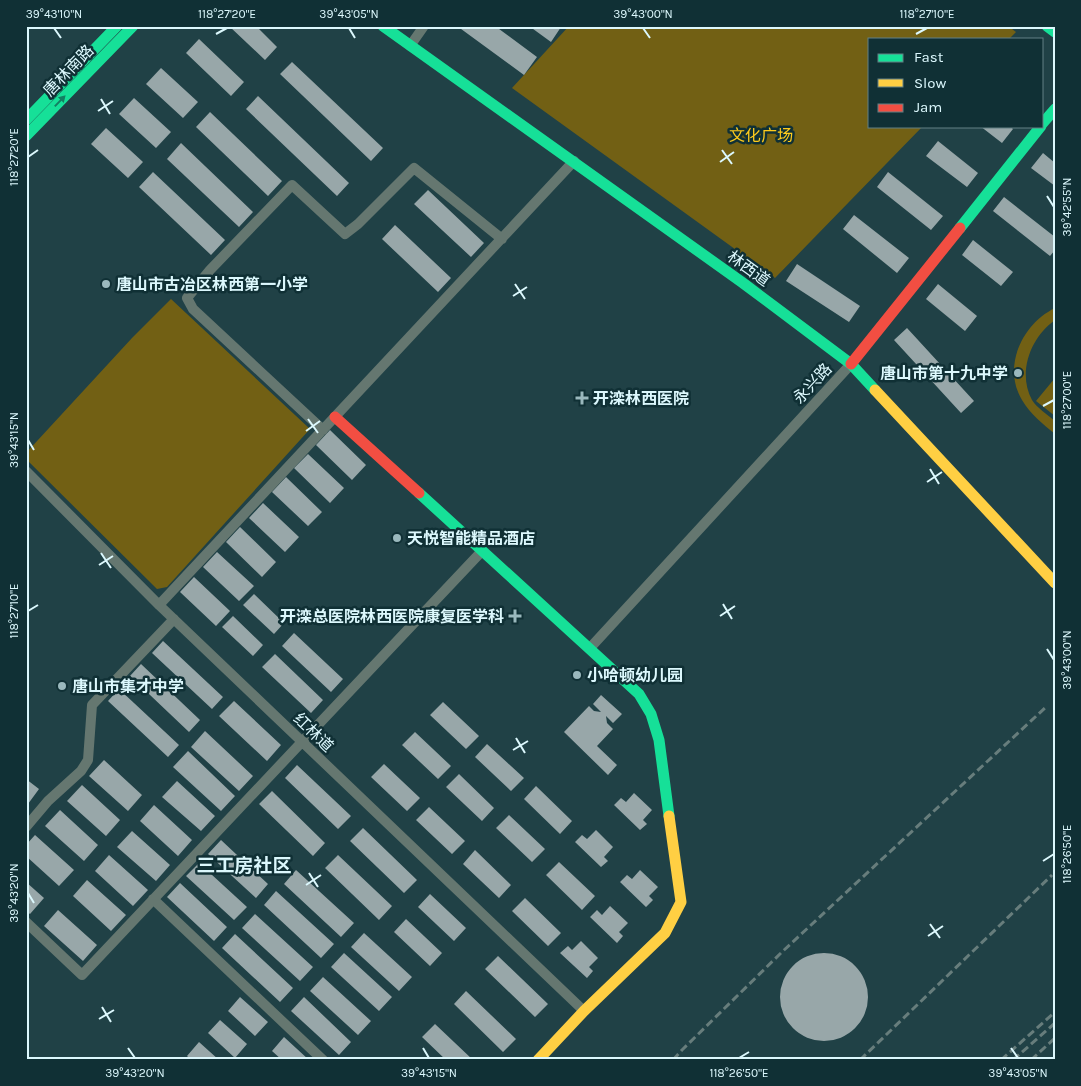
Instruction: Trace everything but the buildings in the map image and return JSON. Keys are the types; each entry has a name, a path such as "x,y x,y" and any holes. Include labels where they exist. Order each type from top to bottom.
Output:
{"street":[{"name":"唐林南路","path":"26,120 117,26"},
{"name":"唐林南路","path":"26,136 133,26"},
{"name":"林西道","path":"383,26 574,161 852,364 1055,583"},
{"path":"410,46 424,26"},
{"path":"1047,26 1055,32"},
{"name":"永兴路","path":"1044,123 1055,109"},
{"name":"永兴路","path":"590,648 852,364 1040,128"},
{"path":"159,605 574,161"},
{"path":"323,430 193,309 187,298 210,270 292,185 345,234 364,218 414,168 502,240"},
{"path":"335,417 639,694 651,714 659,740 681,902 665,933 584,1011 538,1060"},
{"name":"红林道","path":"26,471 159,605 584,1011"},
{"path":"26,922 82,975 482,551"},
{"path":"26,826 48,800 81,771 88,760 92,705 174,619"},
{"path":"153,899 323,1060"}],"green space":[{"name":"文化广场","path":"569,26 1008,26 1016,32 1010,38 868,38 868,128 921,128 775,278 512,88"},
{"path":"171,299 310,429 167,587 157,589 26,459 26,453 132,338"},
{"path":"1055,308 1055,320 1033,345 1026,367 1026,378 1032,400 1055,421 1055,434 1025,405 1016,387 1014,374 1015,361 1025,335 1043,315"},
{"path":"1055,378 1055,416 1036,401"}],"railway":[{"path":"673,1060 783,951 1046,707"},
{"path":"860,1060 1052,875"},
{"path":"1001,1060 1055,1012"},
{"path":"1013,1060 1055,1023"},
{"path":"1031,1060 1055,1038"}],"traffic: fast":[{"path":"26,120 117,26"},
{"path":"26,136 133,26"},
{"path":"383,26 743,283 851,364 875,390"},
{"path":"1047,26 1055,32"},
{"path":"1044,122 1055,109"},
{"path":"960,228 1039,128"},
{"path":"419,493 639,694 651,714 659,740 669,816"}],"traffic: slow":[{"path":"875,390 1055,583"},
{"path":"538,1060 584,1011 665,933 681,902 669,816"}],"traffic: jam":[{"path":"851,364 960,228"},
{"path":"335,417 419,493"}],"place":[{"name":"唐山市古冶区林西第一小学","path":"106,284"},
{"name":"唐山市第十九中学","path":"1018,373"},
{"name":"开滦林西医院","path":"582,398"},
{"name":"天悦智能精品酒店","path":"397,538"},
{"name":"开滦总医院林西医院康复医学科","path":"515,616"},
{"name":"小哈顿幼儿园","path":"577,675"},
{"name":"唐山市集才中学","path":"62,686"}],"district":[{"name":"三工房社区","path":"244,865"}]}
